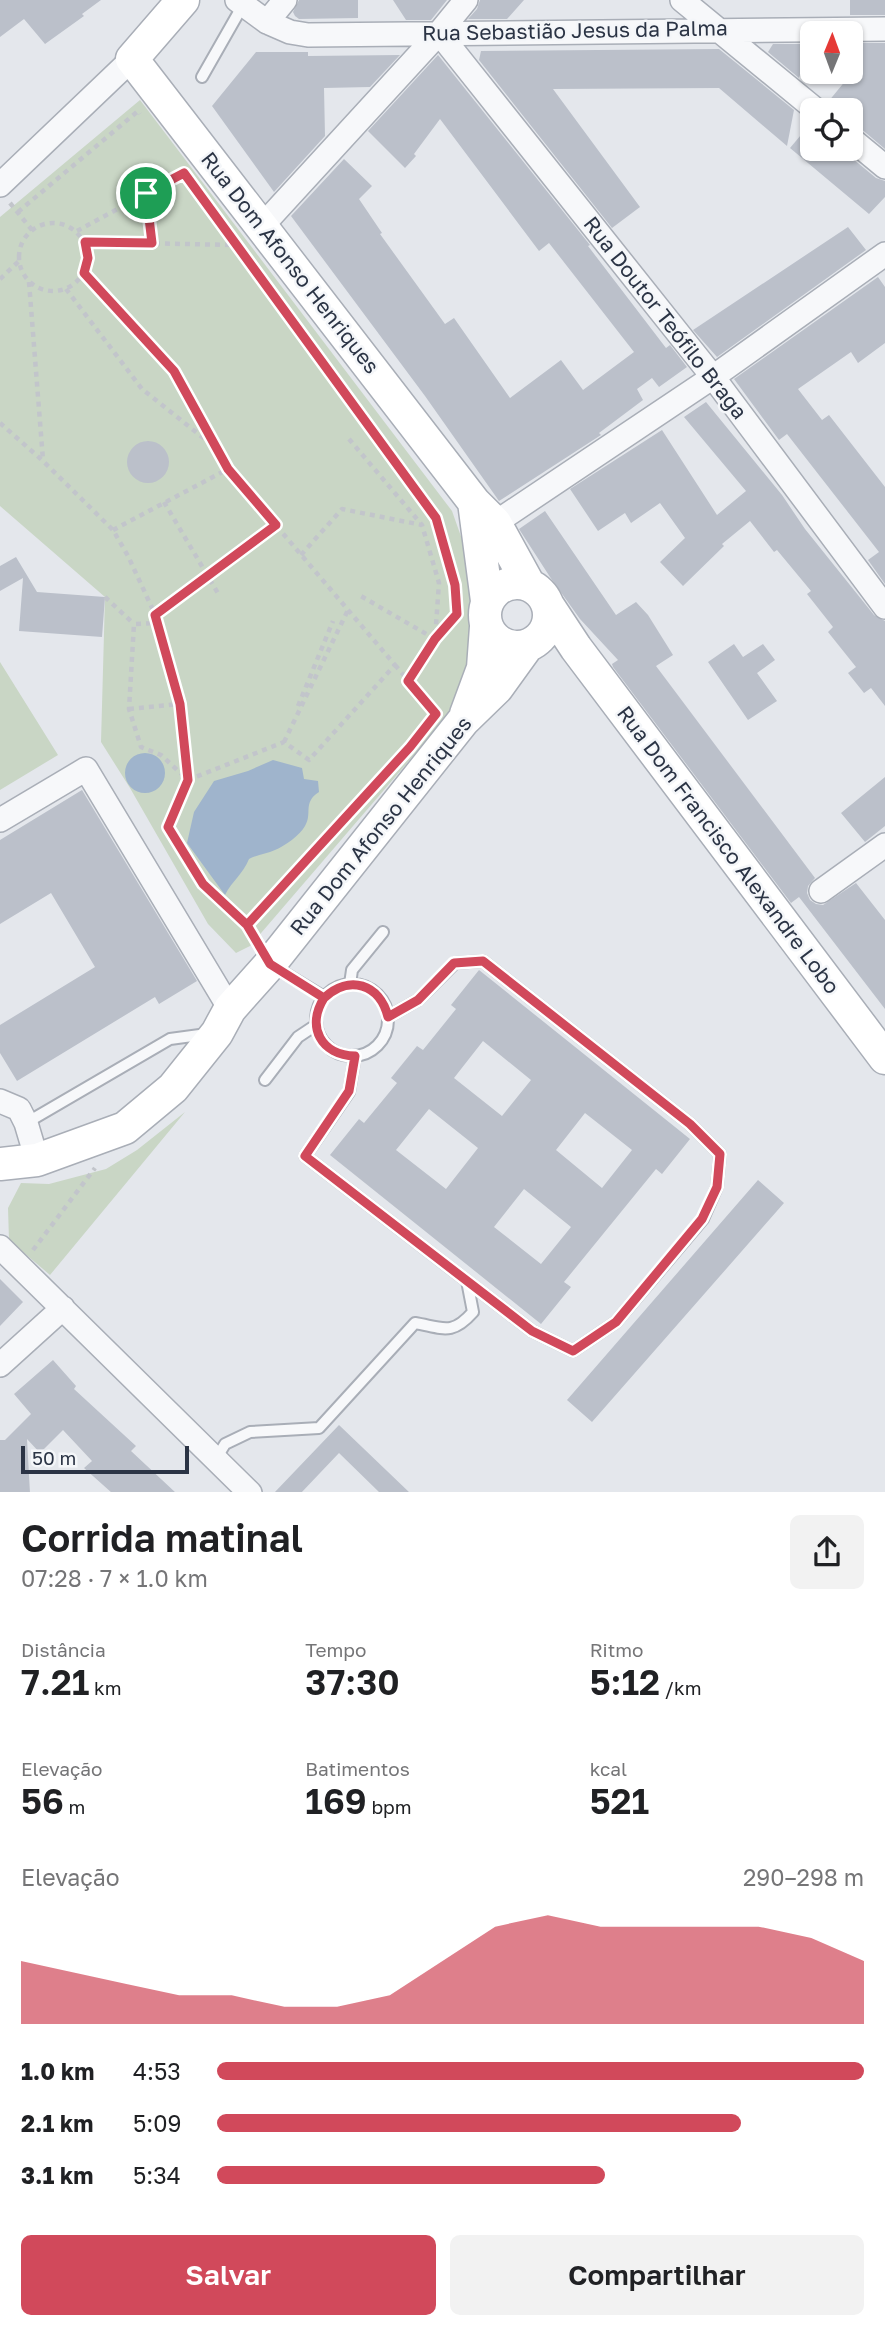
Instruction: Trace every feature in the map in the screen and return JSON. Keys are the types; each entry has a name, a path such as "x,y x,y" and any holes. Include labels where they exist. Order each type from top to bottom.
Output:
{"main road":[{"path":"132,58 183,0"},
{"name":"Rua Dom Afonso Henriques","path":"132,58 485,512 538,594"},
{"path":"463,722 483,668 487,614 485,512"},
{"path":"532,643 546,629 549,620 538,594 510,583 500,587 487,614 491,636 508,646 571,641"},
{"name":"Rua Dom Francisco Alexandre Lobo","path":"538,594 885,1058"},
{"name":"Rua Dom Afonso Henriques","path":"0,1164 37,1160 125,1128 173,1088 223,1021 463,722 498,688 532,643"}],"street":[{"path":"267,22 285,0"},
{"path":"262,226 466,0"},
{"path":"682,0 801,98"},
{"name":"Rua Sebastião Jesus da Palma","path":"240,3 267,22 290,32 308,35 885,29"},
{"name":"Rua Doutor Teófilo Braga","path":"439,33 713,377 885,607"},
{"path":"5,193 132,58"},
{"path":"863,149 885,167"},
{"path":"485,512 713,377 885,254"},
{"path":"0,820 86,769 223,1021"},
{"path":"821,891 885,845"},
{"path":"0,1101 19,1109 37,1160"},
{"path":"0,1247 249,1492"},
{"path":"0,1365 63,1308"}],"lane":[{"path":"202,77 240,3"},
{"path":"350,985 352,970 383,932"},
{"path":"355,1056 349,1091 305,1156 532,1331 573,1351 616,1322 702,1219 717,1187 720,1154 690,1124 483,961 454,963 418,1000 388,1017"},
{"path":"270,964 324,998"},
{"path":"350,985 371,990 385,1007 388,1017 383,1039 366,1054 355,1056 334,1052 325,1045 316,1025 316,1015 324,998 332,990 350,985"},
{"path":"26,1123 170,1039 223,1021"},
{"path":"265,1080 298,1037 316,1025"},
{"path":"216,1459 225,1444 250,1432 319,1428 415,1323 447,1329 462,1325 473,1312 467,1281"}],"path":[{"path":"18,212 138,111 146,121"},
{"path":"177,162 192,183"},
{"path":"77,232 184,173"},
{"path":"5,193 32,230"},
{"path":"146,193 152,243"},
{"path":"199,193 436,518 455,585 457,614 435,639 408,681"},
{"path":"29,282 46,291 73,286 84,273 88,258 85,242 77,232 60,223 50,222 32,230 24,238 19,250 19,261 29,282 43,461"},
{"path":"85,242 236,245"},
{"path":"0,279 19,261"},
{"path":"84,273 174,371 228,469 436,714 430,722"},
{"path":"66,289 142,389 214,447"},
{"path":"0,424 43,461 113,530 159,623 180,704 188,780 168,827 203,884 247,925 270,964"},
{"path":"349,439 422,525 439,583 435,639"},
{"path":"113,530 228,469"},
{"path":"164,502 219,595"},
{"path":"301,555 342,509 422,525"},
{"path":"155,615 276,525"},
{"path":"359,595 435,639"},
{"path":"106,597 134,624 159,623"},
{"path":"188,780 284,742 348,610"},
{"path":"284,742 333,621"},
{"path":"134,624 129,709 141,747 161,755 188,780"},
{"path":"284,742 309,760 395,666"},
{"path":"129,709 180,704"},
{"path":"247,925 383,777"},
{"path":"20,1267 101,1160"}],"green space":[{"path":"140,100 452,511 476,579 478,641 463,698 250,946 236,953 208,924 101,742 105,597 0,506 0,217"},
{"path":"0,662 58,755 0,790"},
{"path":"185,1112 50,1275 9,1240 8,1208 21,1183 49,1184 106,1169 137,1150"}],"water":[{"path":"145,753 153,754 159,759 164,765 164,781 159,787 153,792 145,793 137,792 131,787 126,781 125,773 126,765 131,759 137,754"},
{"path":"273,760 302,768 304,779 318,781 319,792 309,804 307,821 300,833 279,848 249,859 225,895 187,843 194,812 214,781"}],"building":[{"path":"0,0 101,0 45,44 24,19 0,37"},
{"path":"299,0 358,0 358,18 299,19 293,12"},
{"path":"393,0 447,0 431,20 406,20"},
{"path":"480,0 524,0 507,19 468,19 477,9"},
{"path":"850,0 885,0 885,15 850,15"},
{"path":"863,43 885,43 885,149 863,130 863,98 831,98 843,84 863,84"},
{"path":"773,44 800,44 799,78 768,52"},
{"path":"719,49 794,110 787,146 719,88 553,89 640,207 612,228 479,60 481,51"},
{"path":"256,52 308,52 308,56 400,55 370,87 324,88 325,136 274,192 212,106"},
{"path":"438,55 590,245 588,246 666,348 670,345 687,367 659,387 652,378 637,389 643,400 599,433 601,435 499,501 425,396 291,216 344,159 372,186 359,199 382,233 380,234 445,324 454,318 510,398 561,360 583,390 634,352 549,243 539,251 440,119 405,168 368,131"},
{"path":"800,136 800,156 790,148"},
{"path":"806,161 855,161 876,178 885,181 885,197 869,214"},
{"path":"848,227 866,250 717,357 693,330"},
{"path":"878,277 885,287 885,343 858,363 851,352 798,389 822,420 829,415 885,487 885,584 868,560 879,552 787,434 779,440 734,379"},
{"path":"706,402 874,615 885,621 885,706 871,688 864,693 848,673 856,667 828,632 833,627 807,594 811,591 777,550 774,552 750,521 722,544 724,546 683,586 660,562 685,538 660,503 631,523 625,513 598,531 570,489 662,430 717,515 746,491 684,417"},
{"path":"148,441 163,447 169,462 163,477 148,483 133,477 127,462 133,447"},
{"path":"545,511 616,615 636,602 648,615 673,655 656,666 815,878 808,886 810,900 823,905 856,883 885,920 885,1009 799,897 791,903 613,667 612,664 618,660 580,619 550,577 519,529"},
{"path":"16,557 37,592 105,597 102,637 19,631 23,578 0,591 0,566"},
{"path":"734,644 743,657 763,644 775,660 757,673 777,701 748,720 708,662"},
{"path":"885,777 885,826 865,842 841,813"},
{"path":"82,790 197,981 159,1004 155,997 17,1081 0,1053 0,1025 95,967 51,893 0,924 0,840"},
{"path":"479,970 690,1139 662,1174 656,1169 564,1282 571,1287 541,1324 330,1155 359,1119 364,1123 397,1083 391,1078 417,1046 423,1050 456,1009 451,1005","holes":["483,1041 531,1080 502,1116 454,1078","429,1109 478,1148 446,1189 396,1150","585,1113 632,1150 602,1188 556,1150","524,1189 571,1227 541,1264 494,1227"]},
{"path":"758,1180 784,1203 592,1422 567,1400"},
{"path":"0,1279 23,1302 0,1326"},
{"path":"53,1360 76,1386 74,1389 136,1446 131,1451 175,1492 111,1492 84,1468 92,1461 63,1430 40,1453 27,1439 30,1492 0,1492 0,1440 5,1440 31,1414 14,1394"},
{"path":"339,1425 409,1492 379,1492 339,1453 302,1492 275,1492"}],"route":[{"path":"146,193 152,243 85,242 88,258 84,273 174,371 228,469 276,525 155,615 180,704 188,780 168,827 203,884 247,925 270,964 324,998 341,986 361,986 380,997 388,1017 418,1000 454,963 483,961 690,1124 720,1154 717,1187 702,1219 616,1322 573,1351 532,1331 305,1156 349,1091 355,1056 344,1056 325,1045 316,1025 316,1015 324,998 292,979 270,964 247,925 410,747 436,714 408,681 435,639 457,614 455,585 436,518 184,173 146,193"}]}
